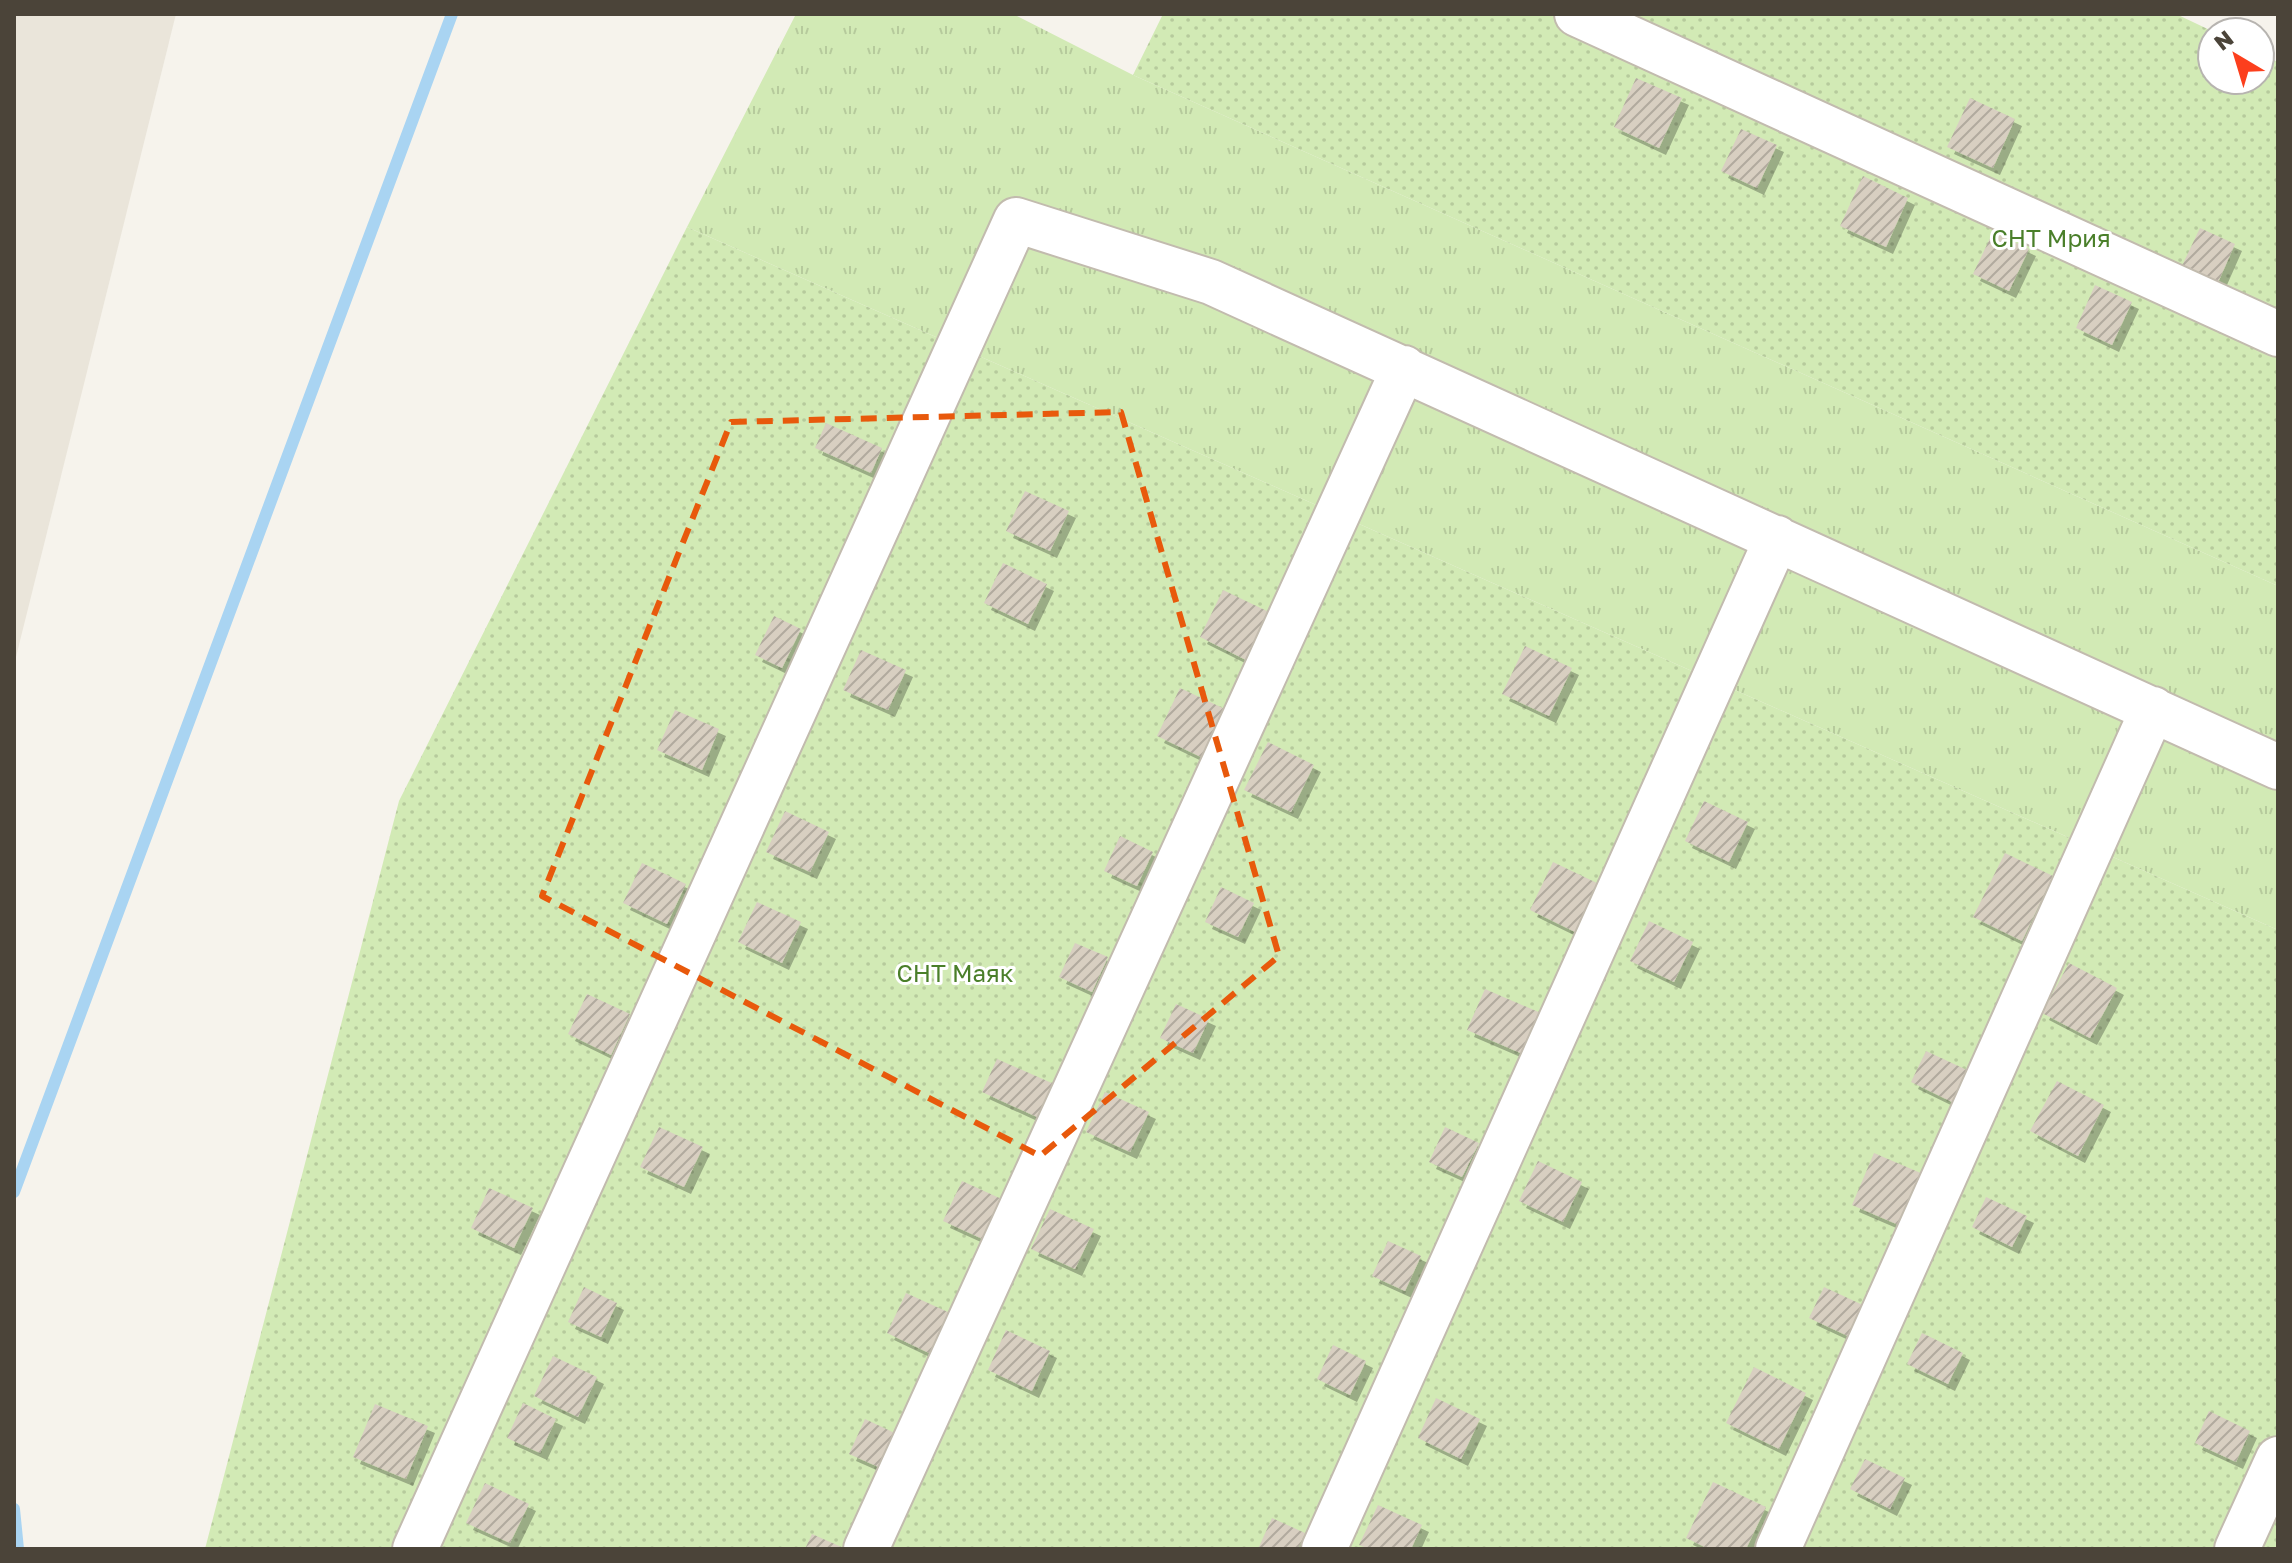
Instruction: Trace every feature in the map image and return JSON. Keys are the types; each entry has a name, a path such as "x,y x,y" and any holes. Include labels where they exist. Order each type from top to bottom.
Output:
{"street":[{"path":"1577,14 2278,334"},
{"path":"415,1549 1016,220 1211,282 2278,767"},
{"path":"866,1549 1404,368"},
{"path":"1324,1549 1777,538"},
{"path":"1778,1549 2153,709"},
{"path":"2237,1549 2278,1459"}],"highlighted area":[{"path":"1121,412 1279,956 1040,1156 542,896 731,422"}],"shaded area":[{"path":"14,14 176,14 14,665"}],"green space":[{"path":"796,14 1013,14 1133,75 2278,586 2278,930 687,227"},
{"name":"СНТ Мрия","path":"1163,14 2176,14 2196,23 2196,96 2276,96 2278,62 2278,586 1133,75"},
{"name":"СНТ Маяк","path":"687,227 2278,930 2278,1549 205,1549 399,801"}],"building":[{"path":"1636,78 1682,98 1659,148 1614,127"},
{"path":"1970,98 2015,119 1993,168 1947,147"},
{"path":"1741,129 1777,145 1757,188 1721,171"},
{"path":"1863,176 1908,198 1886,247 1840,226"},
{"path":"2200,228 2235,244 2216,287 2180,270"},
{"path":"1993,232 2029,249 2009,291 1973,274"},
{"path":"2095,285 2132,302 2112,345 2076,328"},
{"path":"826,423 882,448 871,473 815,448"},
{"path":"1025,491 1069,511 1050,551 1006,531"},
{"path":"1003,563 1047,584 1028,624 984,603"},
{"path":"1223,590 1269,612 1246,660 1200,637"},
{"path":"774,616 801,629 782,668 755,655"},
{"path":"1525,646 1572,668 1549,716 1502,694"},
{"path":"861,650 906,670 888,710 843,690"},
{"path":"1180,688 1227,710 1203,758 1157,736"},
{"path":"675,710 719,729 702,770 657,750"},
{"path":"1268,742 1314,765 1291,812 1244,790"},
{"path":"1704,801 1748,822 1729,862 1685,841"},
{"path":"785,811 829,832 810,872 766,852"},
{"path":"1120,836 1153,852 1137,886 1104,871"},
{"path":"2005,853 2053,876 2022,941 1973,917"},
{"path":"1553,862 1599,884 1575,932 1530,910"},
{"path":"642,863 686,884 667,924 623,903"},
{"path":"1221,887 1254,903 1238,937 1205,922"},
{"path":"757,902 801,922 782,963 738,942"},
{"path":"1649,921 1693,942 1674,982 1630,961"},
{"path":"1075,943 1108,957 1092,992 1059,977"},
{"path":"2069,963 2117,988 2090,1038 2042,1013"},
{"path":"1485,989 1543,1014 1525,1055 1467,1030"},
{"path":"587,994 630,1014 611,1055 568,1034"},
{"path":"1176,1004 1209,1019 1193,1053 1160,1038"},
{"path":"1926,1051 1967,1070 1952,1102 1911,1082"},
{"path":"997,1059 1054,1084 1039,1118 982,1092"},
{"path":"2057,1081 2104,1105 2078,1156 2030,1131"},
{"path":"1105,1092 1149,1112 1130,1152 1086,1132"},
{"path":"659,1127 703,1147 684,1187 640,1167"},
{"path":"1445,1127 1479,1143 1462,1177 1429,1162"},
{"path":"1874,1153 1923,1174 1901,1226 1852,1205"},
{"path":"1538,1161 1582,1182 1563,1222 1519,1201"},
{"path":"962,1181 1006,1201 987,1241 943,1221"},
{"path":"489,1188 533,1208 514,1248 471,1228"},
{"path":"1986,1197 2027,1216 2012,1247 1972,1227"},
{"path":"1050,1209 1094,1229 1075,1269 1031,1249"},
{"path":"1388,1241 1421,1256 1405,1291 1372,1276"},
{"path":"584,1287 617,1303 601,1337 568,1322"},
{"path":"1824,1287 1865,1306 1850,1337 1809,1318"},
{"path":"906,1293 950,1313 931,1354 887,1333"},
{"path":"1006,1330 1050,1351 1032,1391 988,1370"},
{"path":"1922,1333 1963,1353 1948,1384 1907,1364"},
{"path":"1333,1345 1366,1361 1350,1395 1317,1379"},
{"path":"553,1356 597,1377 578,1417 534,1396"},
{"path":"1754,1367 1806,1393 1779,1449 1726,1423"},
{"path":"1436,1398 1480,1419 1461,1459 1418,1438"},
{"path":"523,1403 556,1419 540,1453 507,1438"},
{"path":"375,1404 428,1426 406,1479 353,1457"},
{"path":"2209,1411 2250,1431 2236,1462 2195,1443"},
{"path":"865,1419 899,1435 883,1469 849,1454"},
{"path":"1865,1459 1905,1478 1890,1509 1850,1489"},
{"path":"1713,1482 1766,1507 1746,1549 1709,1549 1686,1538"},
{"path":"485,1483 529,1504 510,1543 466,1523"},
{"path":"1378,1505 1422,1525 1411,1549 1369,1549 1359,1545"},
{"path":"1272,1518 1305,1533 1298,1549 1258,1549"},
{"path":"812,1534 846,1549 805,1549"}],"waterway":[{"path":"14,1192 452,14"},
{"path":"14,1509 18,1549"}]}
